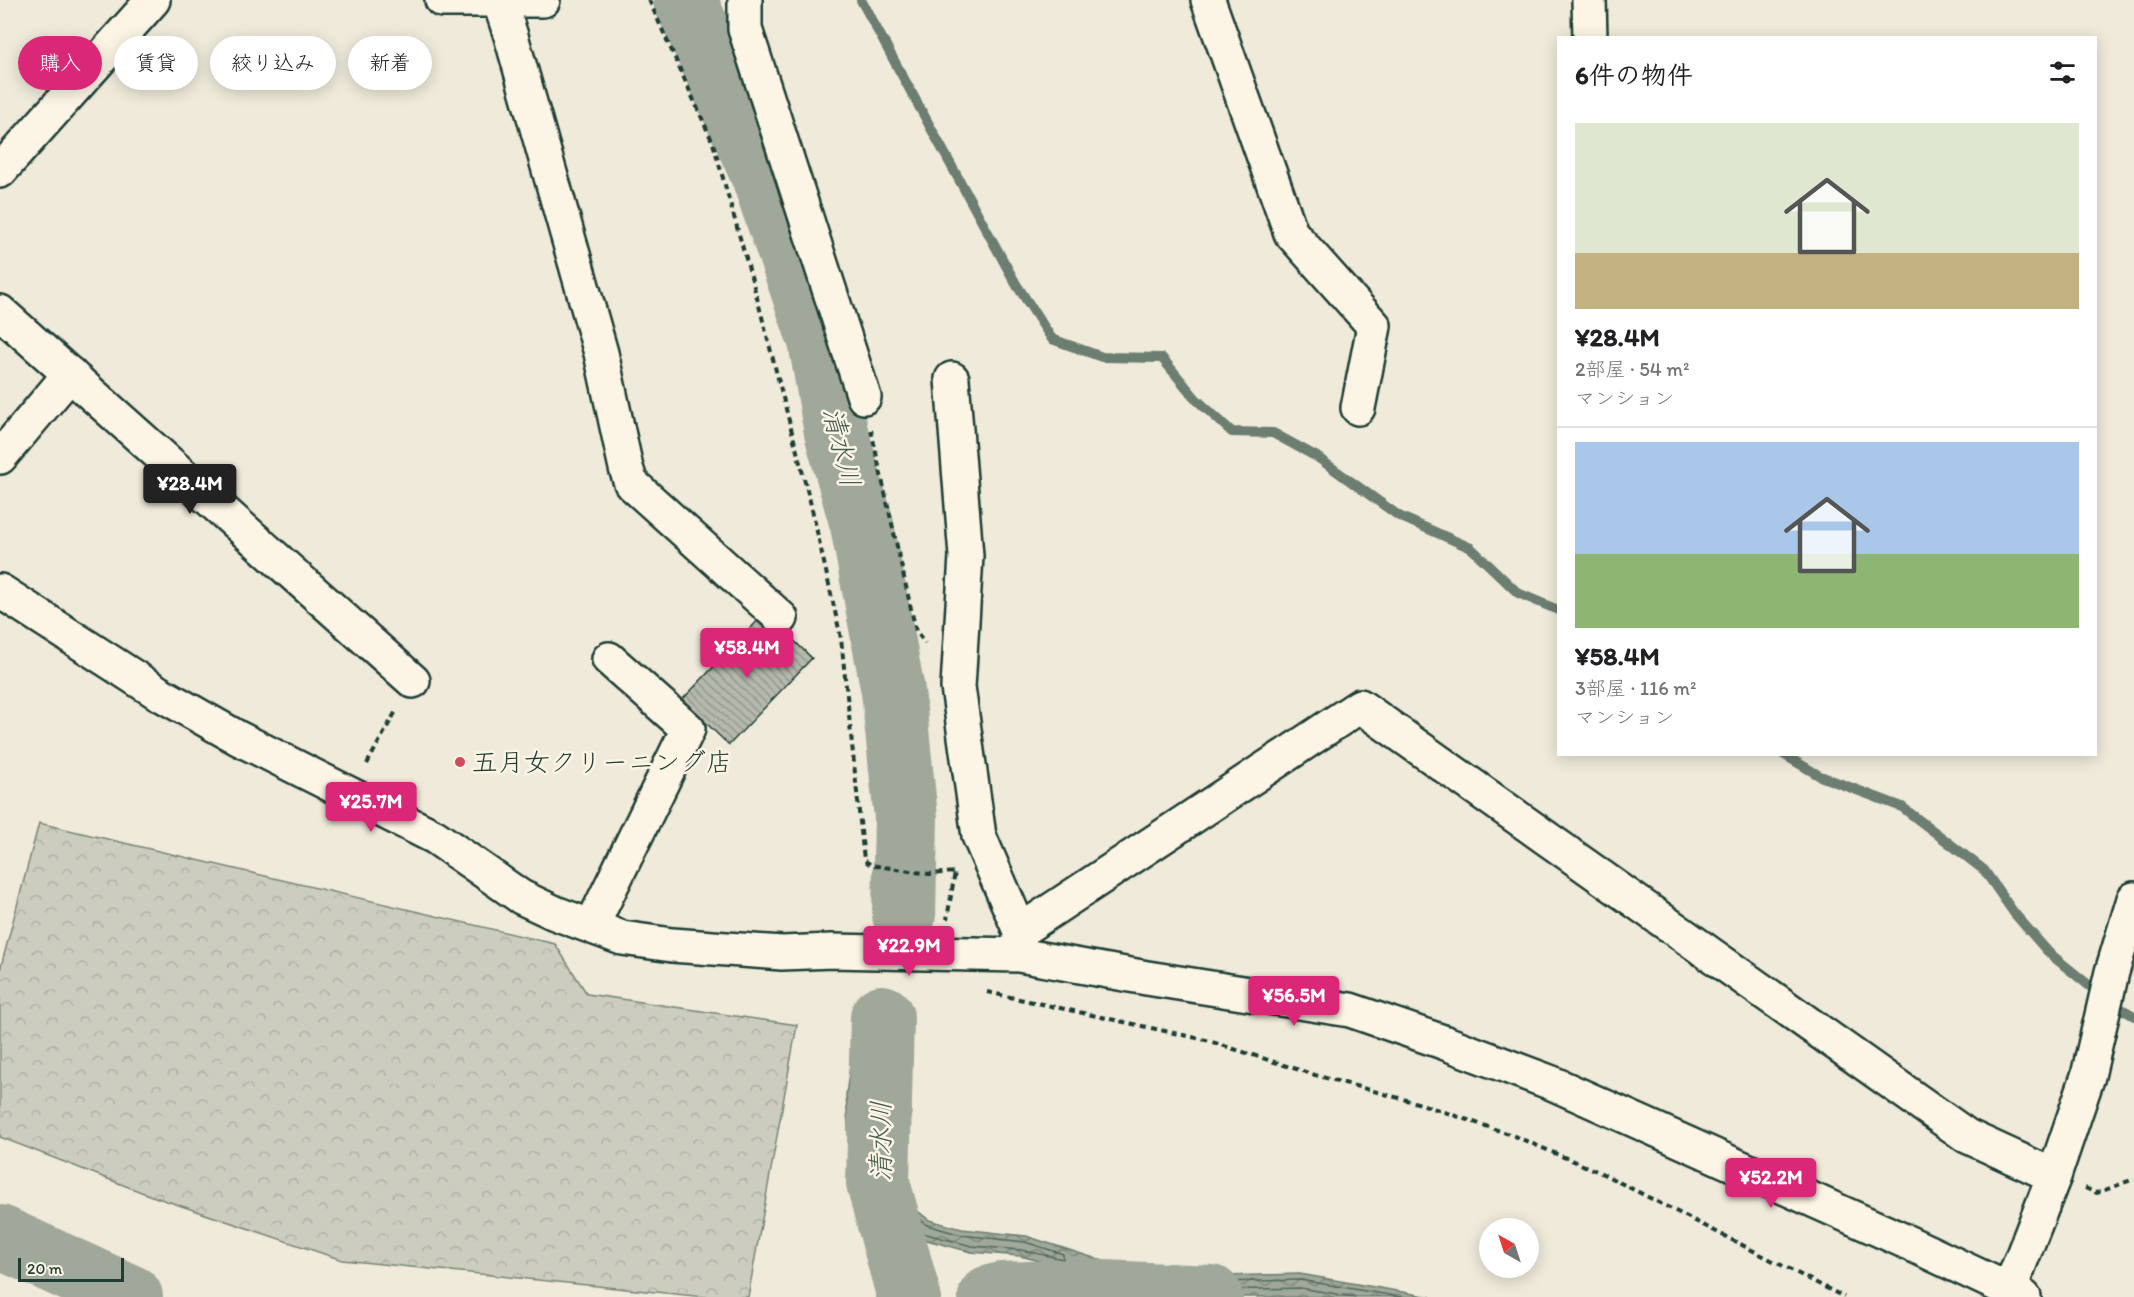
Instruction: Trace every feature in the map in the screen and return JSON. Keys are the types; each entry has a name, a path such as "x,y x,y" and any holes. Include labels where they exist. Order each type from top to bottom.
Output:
{"street":[{"path":"0,171 153,0"},
{"path":"442,0 543,0"},
{"path":"499,0 601,353 631,483 781,618"},
{"path":"746,0 745,29 864,397"},
{"path":"1208,0 1291,233 1374,326 1358,408"},
{"path":"1588,0 1590,36"},
{"path":"0,312 412,681"},
{"path":"0,457 70,374"},
{"path":"952,379 966,556 958,687 979,836 1019,943"},
{"path":"0,591 157,692 238,738 435,837 521,897 555,913 622,938 672,945 782,953 1019,943 1147,978 1350,1010 1552,1083 1898,1238 2017,1294 2088,1076 2112,972 2134,899"},
{"path":"596,928 598,911 688,729 609,659"},
{"path":"1019,943 1360,706 1967,1136 2054,1176"}],"path":[{"path":"649,0 713,143 812,505 841,638 864,860 871,866 929,874 955,872 947,921"},
{"path":"864,397 879,473 916,631 930,650 958,674"},
{"path":"351,794 412,681"},
{"path":"984,991 1206,1040 1316,1075 1421,1104 1512,1135 1599,1172 1844,1297"},
{"path":"2054,1176 2097,1193 2134,1179"}],"green space":[{"path":"39,823 555,944 587,994 797,1025 748,1297 705,1297 342,1260 149,1195 0,1137 0,970"}],"water":[{"path":"857,1012 903,1021 887,1120 887,1174 899,1196 929,1220 962,1229 1026,1236 1131,1270 1187,1277 1300,1274 1431,1297 1102,1297 1072,1269 1020,1256 971,1252 912,1236 880,1217 868,1203 858,1178 849,1142 846,1095"}],"building":[{"path":"765,613 812,658 729,745 682,700"}],"waterway":[{"name":"清水川","path":"685,0 763,176 820,341 836,432 862,525 893,691 906,818 904,915"},
{"path":"861,0 1016,284 1052,339 1102,357 1162,358 1196,399 1232,432 1273,433 1317,457 1399,516 1471,548 1518,593 1557,610"},
{"path":"1786,756 1820,776 1902,807 1984,870 2014,913 2049,953 2091,987"},
{"path":"2122,1009 2134,1016"},
{"name":"清水川","path":"882,1017 878,1183 909,1297"},
{"path":"0,1237 131,1297"},
{"path":"990,1297 1002,1294 1082,1291 1211,1297"}],"place":[{"name":"五月女クリーニング店","path":"460,762"}]}
